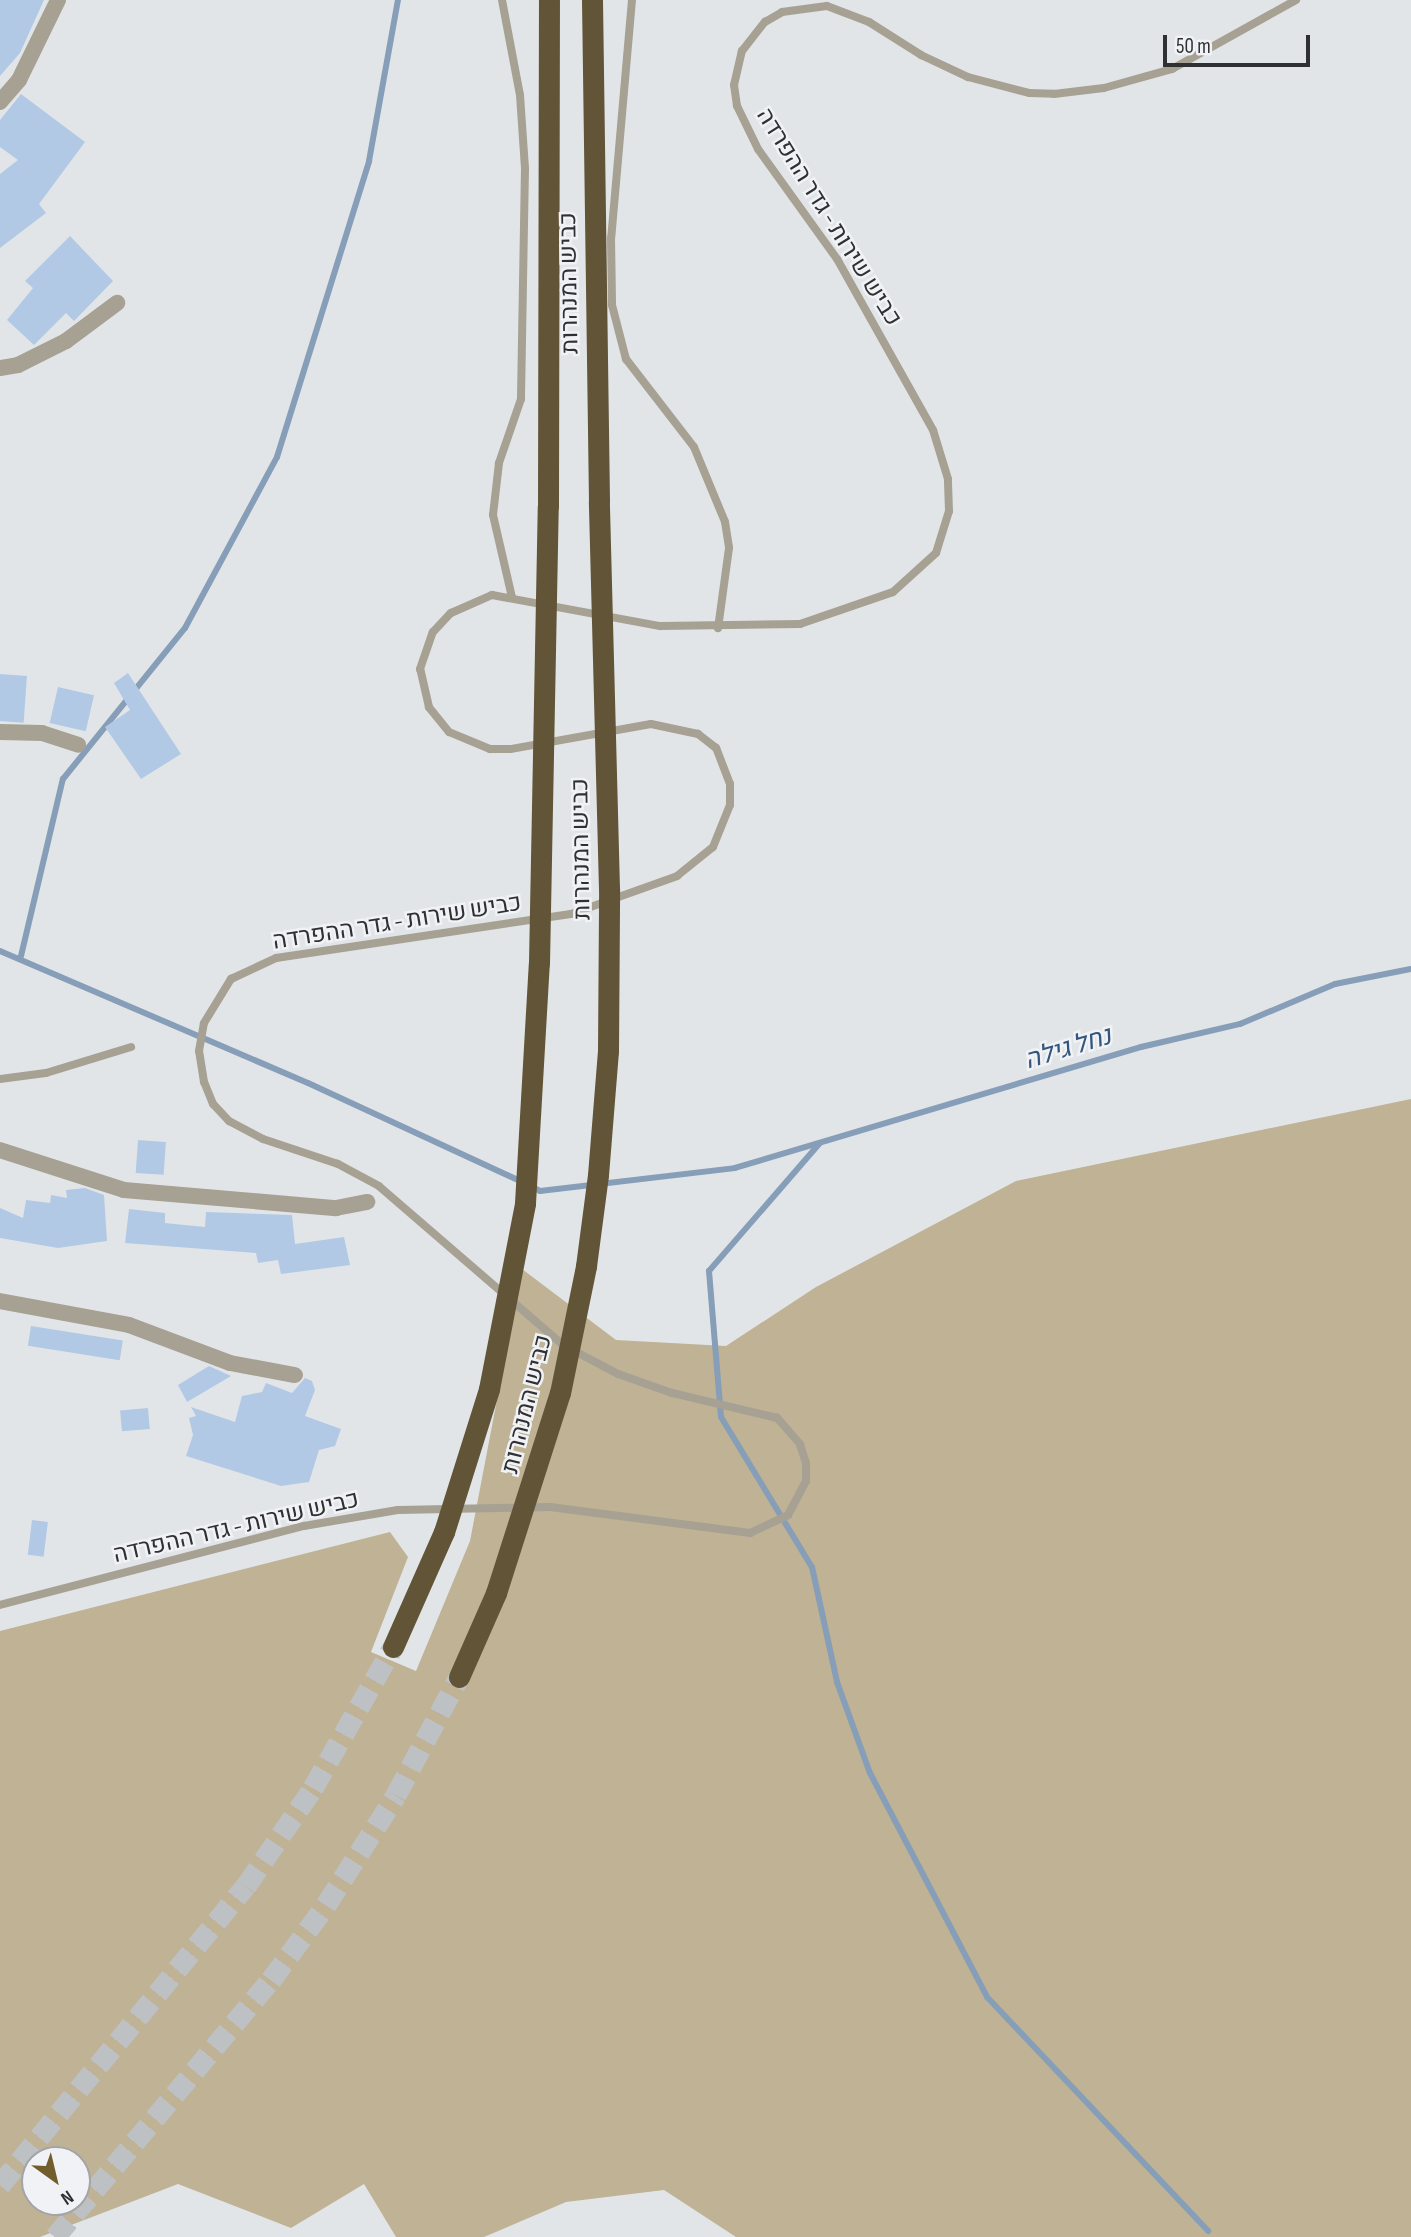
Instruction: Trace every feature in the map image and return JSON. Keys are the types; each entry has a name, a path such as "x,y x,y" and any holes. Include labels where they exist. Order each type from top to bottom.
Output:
{"highway":[{"name":"כביש המנהרות","path":"393,1647 443,1532 489,1389 525,1203 540,963 548,506 549,0"},
{"name":"כביש המנהרות","path":"459,1677 496,1593 559,1393 586,1266 598,1175 608,1051 609,902 599,501 592,0"}],"street":[{"path":"0,102 19,80 58,0"},
{"path":"0,368 18,365 66,341 117,303"},
{"path":"0,732 42,733 78,745"},
{"path":"0,1150 124,1190 336,1208 367,1202"},
{"path":"0,1301 63,1317 129,1325 230,1363 295,1375"}],"lane":[{"path":"502,0 520,95 525,167 521,398 499,463 493,515 512,597"},
{"path":"632,0 611,238 615,331 626,359 694,447 722,513 729,548 719,628"},
{"name":"כביש שירות - גדר ההפרדה","path":"0,1605 304,1526 398,1510 550,1507 750,1533 774,1525 800,1498 806,1481 806,1463 800,1444 777,1418 672,1393 618,1374 563,1345 379,1186 338,1164 263,1139 229,1121 214,1104 204,1082 200,1051 204,1023 220,995 244,970 276,958 570,914 677,876 713,847 727,817 730,784 716,748 698,734 652,724 490,749 464,742 439,722 423,692 420,669 433,632 451,613 473,600 512,597 660,626 719,628 800,624 893,592 936,553 949,511 948,479 933,430 843,269 758,149 741,118 734,85 742,51 752,34 782,12 827,6 857,16 968,77 1029,93 1077,92 1172,69 1296,0"},
{"path":"0,1079 46,1073 131,1047"}],"shaded area":[{"path":"1411,1099 1411,2237 736,2237 664,2190 566,2202 484,2237 396,2237 364,2184 291,2228 178,2184 40,2237 0,2237 0,1631 390,1532 408,1557 371,1652 416,1671 470,1541 522,1269 616,1340 726,1346 816,1287 1016,1181"}],"building":[{"path":"0,0 44,0 20,53 0,76"},
{"path":"21,94 85,142 39,204 46,213 0,248 0,174 18,160 0,147 0,120"},
{"path":"70,236 113,281 74,321 66,313 34,345 7,320 33,288 25,281"},
{"path":"128,673 181,754 141,779 105,727 130,710 114,683"},
{"path":"0,674 27,676 24,723 0,721"},
{"path":"58,687 94,695 86,731 50,723"},
{"path":"138,1140 166,1142 164,1175 136,1173"},
{"path":"85,1188 104,1195 107,1241 58,1248 0,1238 0,1208 23,1218 26,1200 50,1203 51,1195 67,1198 66,1190"},
{"path":"129,1209 165,1213 165,1223 205,1227 206,1212 292,1215 295,1244 344,1237 350,1265 281,1274 278,1260 258,1263 256,1253 125,1243"},
{"path":"31,1326 123,1341 120,1360 28,1346"},
{"path":"209,1366 231,1376 187,1402 178,1385"},
{"path":"305,1378 312,1381 315,1390 305,1416 341,1429 335,1446 319,1450 309,1482 281,1486 186,1456 193,1435 189,1418 196,1416 191,1407 235,1422 242,1396 262,1392 266,1383 292,1393"},
{"path":"148,1408 150,1429 122,1431 120,1410"},
{"path":"32,1520 48,1522 44,1557 28,1555"}],"waterway":[{"path":"21,956 63,779 185,628 277,457 369,161 398,0"},
{"path":"0,951 308,1083 522,1182"},
{"name":"נחל גילה","path":"531,1186 540,1191 735,1168 1141,1047 1240,1024 1335,984 1411,969"},
{"path":"819,1144 709,1271 721,1417 812,1567 837,1682 870,1773 987,1997 1208,2231"}],"tunnel":[{"path":"0,2185 246,1886 313,1788 393,1647"},
{"path":"55,2237 271,1980 326,1905 396,1795 459,1677"}]}
